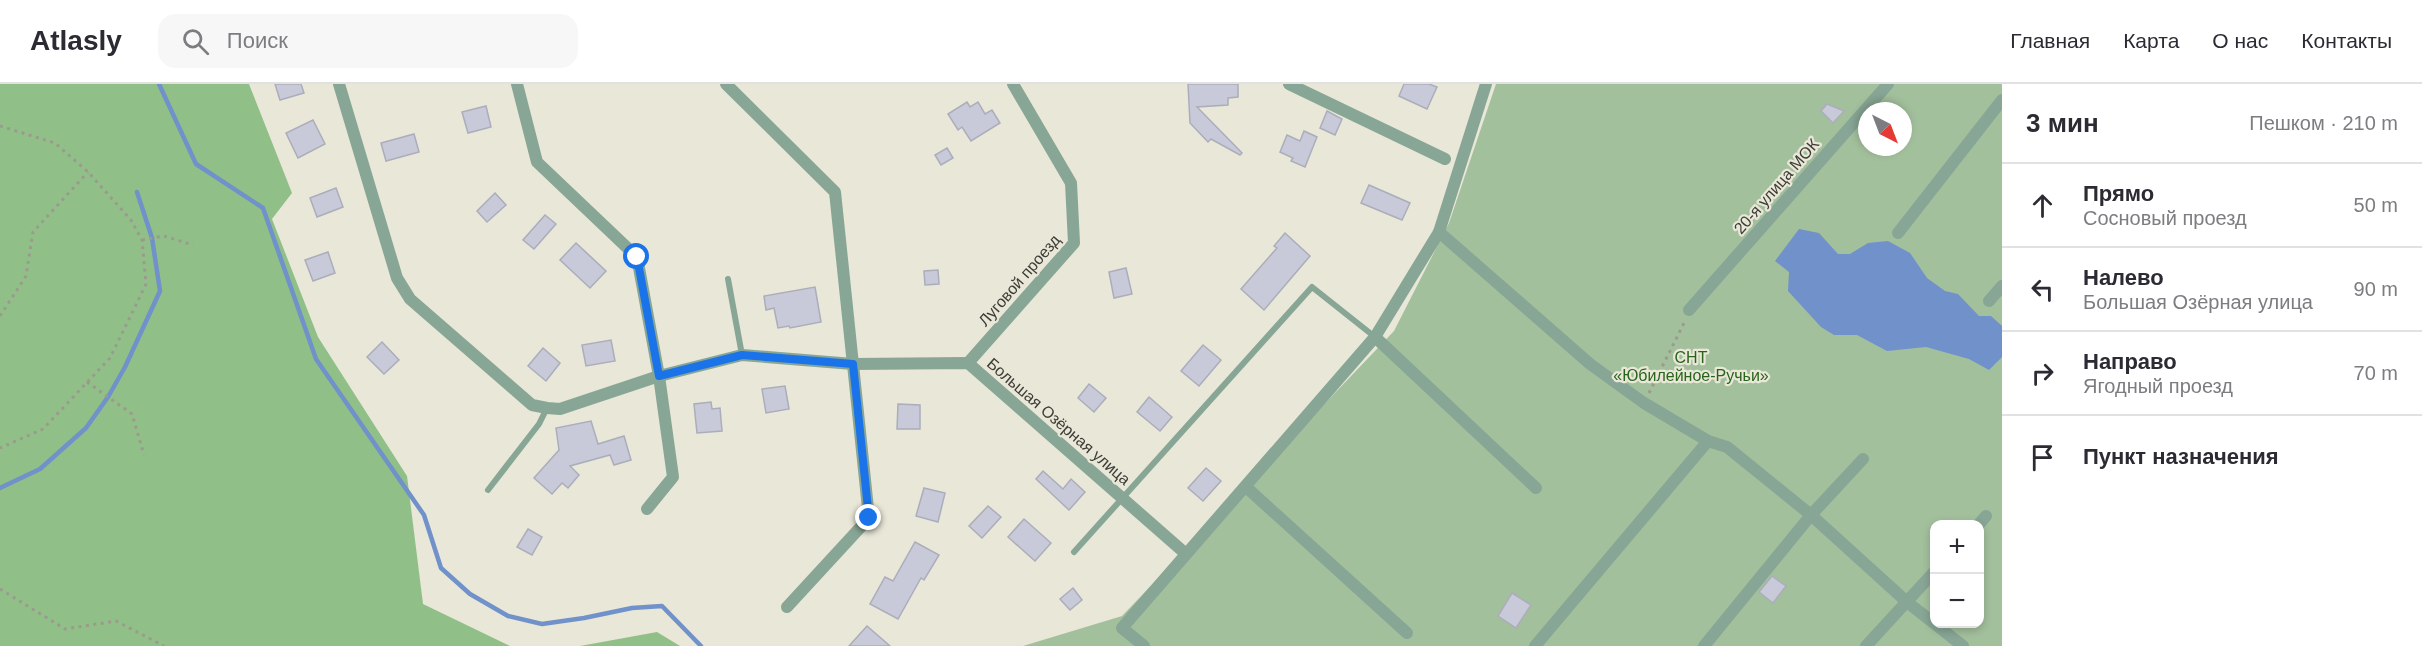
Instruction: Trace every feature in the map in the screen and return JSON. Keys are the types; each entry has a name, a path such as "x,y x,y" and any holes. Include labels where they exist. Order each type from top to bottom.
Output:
{"street":[{"path":"339,84 397,278 410,299 532,405 547,408"},
{"path":"517,84 537,162 637,257 659,376 673,477 647,509"},
{"path":"726,84 835,192 869,518 787,608"},
{"name":"Луговой проезд","path":"968,363 1074,243 1071,183 1013,84"},
{"path":"1289,84 1445,159"},
{"path":"1144,646 1122,628 1375,337 1439,232 1486,84"},
{"name":"20-я улица МОК","path":"1689,310 1888,84"},
{"path":"1898,233 2002,100"},
{"path":"1439,232 1590,364 1644,403 1708,441 1727,447 1811,515 1906,602 1963,646"},
{"path":"1989,301 2002,286"},
{"path":"1375,337 1536,488"},
{"name":"Большая Озёрная улица","path":"547,408 560,409 659,376 742,355 853,364 968,363 1186,554"},
{"path":"1535,646 1708,441"},
{"path":"1704,646 1811,515 1863,459"},
{"path":"1246,487 1407,633"},
{"path":"1866,646 1933,574"}],"lane":[{"path":"728,279 742,355"},
{"path":"1074,552 1312,287 1375,337"},
{"path":"488,490 539,424 547,408"}],"path":[{"path":"0,126 55,143 88,172 131,220 142,240 146,284 110,358 43,429 0,448"},
{"path":"0,316 26,276 33,232 88,172"},
{"path":"142,240 164,236 193,245"},
{"path":"1644,403 1689,310"},
{"path":"87,382 132,414 144,454"},
{"path":"0,589 65,629 116,621 164,646"}],"green space":[{"path":"0,84 249,84 292,193 272,219 318,337 407,476 423,604 510,646 0,646"},
{"name":"СНТ «Юбилейное-Ручьи»","path":"1496,84 2002,84 2002,646 1023,646 1122,616 1394,331 1449,223"},
{"path":"657,632 680,646 580,646"}],"water":[{"path":"1799,229 1819,233 1838,254 1850,254 1868,243 1888,241 1910,253 1927,278 1945,291 1958,294 1979,316 1991,316 2002,326 2002,357 1989,370 1969,359 1926,347 1887,351 1857,335 1834,335 1821,327 1788,291 1789,272 1775,261"}],"building":[{"path":"275,84 301,84 304,93 280,100"},
{"path":"1188,84 1238,84 1238,97 1228,98 1228,105 1197,107 1242,153 1240,155 1211,139 1208,142 1190,123"},
{"path":"1404,84 1429,84 1437,87 1427,109 1399,96"},
{"path":"967,102 970,107 978,102 985,114 992,110 1000,123 971,141 962,127 958,130 948,114"},
{"path":"1827,104 1844,111 1833,123 1821,111"},
{"path":"486,106 491,127 468,133 462,112"},
{"path":"1327,111 1342,119 1335,135 1320,128"},
{"path":"313,120 325,144 298,158 286,133"},
{"path":"1304,131 1317,137 1305,167 1291,161 1293,158 1280,152 1287,135 1300,141"},
{"path":"414,134 419,152 386,161 381,143"},
{"path":"947,148 953,158 941,165 935,155"},
{"path":"1369,185 1410,203 1402,220 1361,203"},
{"path":"336,188 343,207 317,217 310,198"},
{"path":"495,193 506,205 487,222 477,211"},
{"path":"545,215 556,224 534,249 523,240"},
{"path":"1285,233 1310,256 1264,310 1241,289 1277,248 1274,246"},
{"path":"576,243 606,271 590,288 560,260"},
{"path":"328,252 335,273 313,281 305,260"},
{"path":"1126,268 1132,294 1114,298 1109,272"},
{"path":"938,270 939,284 925,285 924,271"},
{"path":"815,287 821,322 778,328 774,308 766,310 764,296"},
{"path":"611,340 615,361 586,366 582,345"},
{"path":"382,342 399,360 384,374 367,357"},
{"path":"1203,345 1221,360 1199,386 1181,371"},
{"path":"543,348 560,363 546,381 528,366"},
{"path":"1089,384 1106,398 1094,412 1078,398"},
{"path":"785,386 789,409 766,413 762,389"},
{"path":"1149,397 1172,417 1160,431 1137,412"},
{"path":"711,402 712,409 720,408 722,431 697,433 694,404"},
{"path":"898,404 920,405 920,429 897,429"},
{"path":"591,421 598,444 624,436 631,460 614,465 610,455 570,466 579,475 568,488 562,483 552,494 534,478 559,450 556,428"},
{"path":"1206,468 1221,481 1203,501 1188,488"},
{"path":"1043,471 1063,489 1071,479 1085,492 1069,510 1036,479"},
{"path":"924,488 945,493 938,522 916,516"},
{"path":"988,506 1001,517 982,538 969,526"},
{"path":"1024,519 1051,543 1035,561 1008,537"},
{"path":"528,529 542,537 532,555 517,547"},
{"path":"915,542 939,555 924,580 921,578 898,619 870,604 885,577 893,581"},
{"path":"1772,576 1786,586 1773,603 1759,592"},
{"path":"1073,588 1082,600 1070,610 1060,599"},
{"path":"1512,593 1531,605 1516,628 1498,616"},
{"path":"867,626 890,646 849,646"}],"waterway":[{"path":"159,84 196,164 263,208 316,359 424,515 441,568 470,594 508,616 542,624 632,608 662,606 701,646"},
{"path":"0,488 40,469 86,428 108,397 125,367 160,291 152,238 137,192"}],"route":[{"path":"637,257 659,376 742,355 853,364 869,518"}]}
